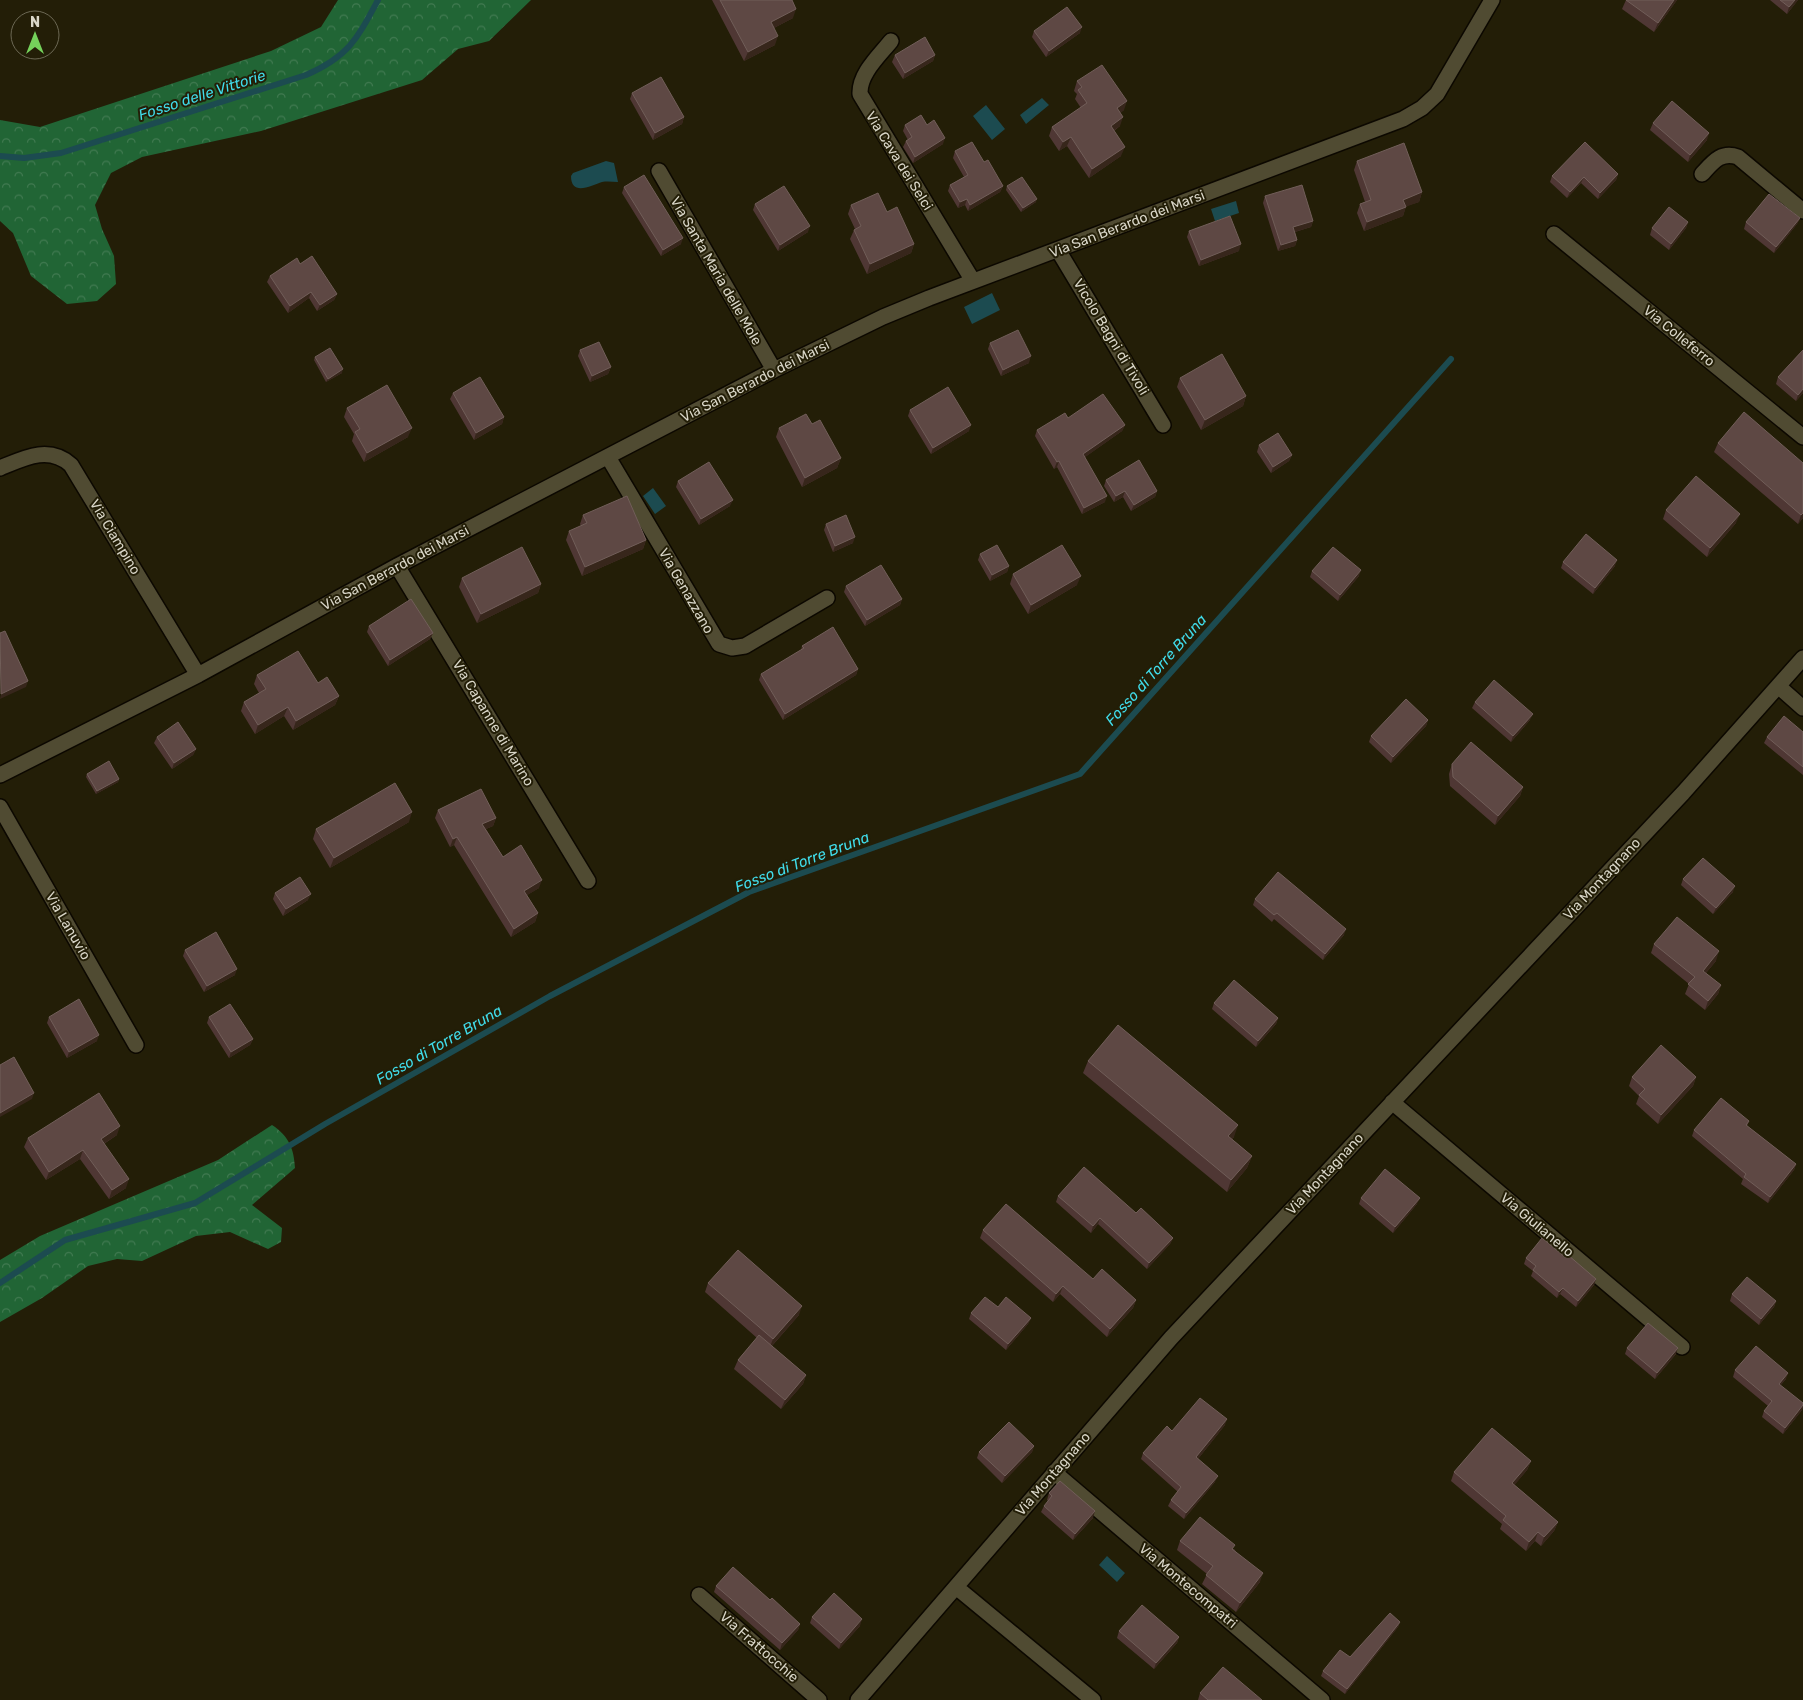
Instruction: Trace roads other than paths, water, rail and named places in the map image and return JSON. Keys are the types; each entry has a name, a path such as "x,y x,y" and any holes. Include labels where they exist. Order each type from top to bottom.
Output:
{"street":[{"name":"Via San Berardo dei Marsi","path":"0,775 198,675 397,566 774,370 884,317 973,281 1413,114 1430,101 1440,89 1492,0"},
{"name":"Via Cava dei Selci","path":"891,41 866,72 861,84 860,94 973,281"},
{"path":"1702,174 1718,158 1727,154 1738,157 1803,212"},
{"name":"Via Santa Maria delle Mole","path":"658,172 774,370"},
{"name":"Via Colleferro","path":"1554,234 1803,437"},
{"name":"Vicolo Bagni di Tivoli","path":"1058,250 1164,425"},
{"name":"Via Ciampino","path":"0,468 25,457 42,454 59,456 71,465 198,675"},
{"name":"Via Genazzano","path":"608,457 719,644 732,648 745,646 827,598"},
{"name":"Via Capanne di Marino","path":"397,566 588,881"},
{"name":"Via Montagnano","path":"858,1700 1171,1338 1683,793 1803,658"},
{"path":"1778,686 1803,708"},
{"name":"Via Lanuvio","path":"0,807 136,1045"},
{"name":"Via Giulianello","path":"1392,1102 1682,1348"},
{"name":"Via Montecompatri","path":"1054,1472 1322,1700"},
{"path":"956,1587 1093,1700"},
{"name":"Via Frattocchie","path":"700,1595 819,1700"}],"water":[{"path":"1042,98 1049,105 1026,124 1020,115"},
{"path":"986,105 1005,129 992,140 973,116"},
{"path":"606,161 614,163 618,182 602,182 583,188 574,186 571,176 573,173"},
{"path":"1236,201 1239,213 1215,221 1211,209"},
{"path":"992,293 1000,310 972,324 964,307"},
{"path":"653,488 666,506 655,514 643,496"},
{"path":"1107,1556 1125,1573 1117,1582 1099,1565"}],"waterway":[{"name":"Fosso delle Vittorie","path":"0,156 24,158 61,153 306,75 332,61 350,45 364,26 378,0"},
{"name":"Fosso di Torre Bruna","path":"0,1283 65,1240 195,1203 325,1124 550,996 749,892 1080,774 1451,359"}]}
